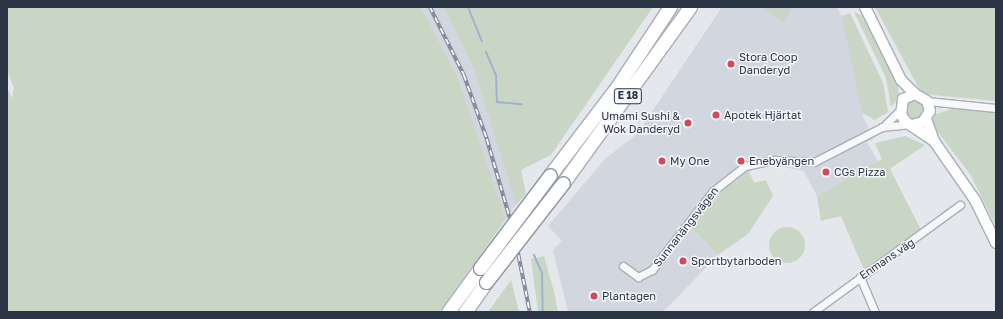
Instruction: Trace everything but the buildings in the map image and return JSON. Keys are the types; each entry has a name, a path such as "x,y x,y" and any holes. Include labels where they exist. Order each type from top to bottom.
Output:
{"highway":[{"name":"E 18","path":"448,312 617,86 670,7"},
{"name":"E 18","path":"465,312 486,282 563,182 690,7"}],"main road":[{"path":"865,7 901,80 904,99 899,110 910,124 934,141 975,200 996,242"},
{"path":"901,80 928,110 934,141"},
{"path":"904,99 915,94"},
{"path":"910,124 928,110"}],"street":[{"path":"928,110 949,104 996,108"},
{"path":"928,110 949,104"},
{"name":"Sunnanängsvägen","path":"623,266 638,277 652,270 713,191 745,166 774,160 814,162 882,127 899,110"},
{"name":"Sunnanängsvägen","path":"882,127 910,124"},
{"name":"Enmans väg","path":"813,312 960,205"},
{"path":"860,277 875,312"}],"shaded area":[{"path":"421,7 444,7 474,70 516,205 506,219 458,78"},
{"name":"Enebyängen","path":"722,7 837,7 845,22 863,117 874,139 867,142 878,162 817,196 804,171 772,165 757,167 726,188 691,228 718,255 663,312 568,312 553,250 562,241 548,226 605,159 637,134"}],"green space":[{"path":"7,7 421,7 458,78 506,219 439,312 7,312 7,88 12,98 14,88 7,71"},
{"path":"444,7 653,7 551,155 521,170 526,194 516,205 474,70"},
{"path":"762,7 793,7 783,22"},
{"path":"875,7 996,7 996,101 922,94"},
{"path":"854,12 864,16 897,81 899,97 891,107 886,78"},
{"path":"850,13 883,83 888,112 875,120 862,113 842,16"},
{"path":"911,101 919,101 924,106 922,117 919,119 911,119 906,114 906,106"},
{"path":"959,107 996,113 996,226 970,174 931,123 936,114"},
{"path":"905,136 925,145 890,169 921,230 864,270 841,216 821,221 817,196 882,159 875,143"},
{"path":"749,172 754,183 766,180 773,196 748,234 718,255 691,228 726,188"},
{"path":"787,227 797,230 802,235 805,245 802,255 797,260 787,263 777,260 772,255 769,245 772,235 777,230"},
{"path":"544,256 558,312 538,312 531,259"},
{"path":"511,280 519,312 488,312"}],"waterway":[{"path":"468,7 482,41"},
{"path":"486,52 496,75 497,102 522,104"},
{"path":"534,255 542,273 543,312"}],"railway":[{"path":"430,7 464,75 487,139 514,232 530,312"}],"place":[{"name":"Stora Coop Danderyd","path":"731,64"},
{"name":"Apotek Hjärtat","path":"716,115"},
{"name":"Umami Sushi & Wok Danderyd","path":"688,123"},
{"name":"My One","path":"662,161"},
{"name":"Enebyängen","path":"741,161"},
{"name":"CGs Pizza","path":"826,172"},
{"name":"Sportbytarboden","path":"683,261"},
{"name":"Plantagen","path":"594,296"}]}
